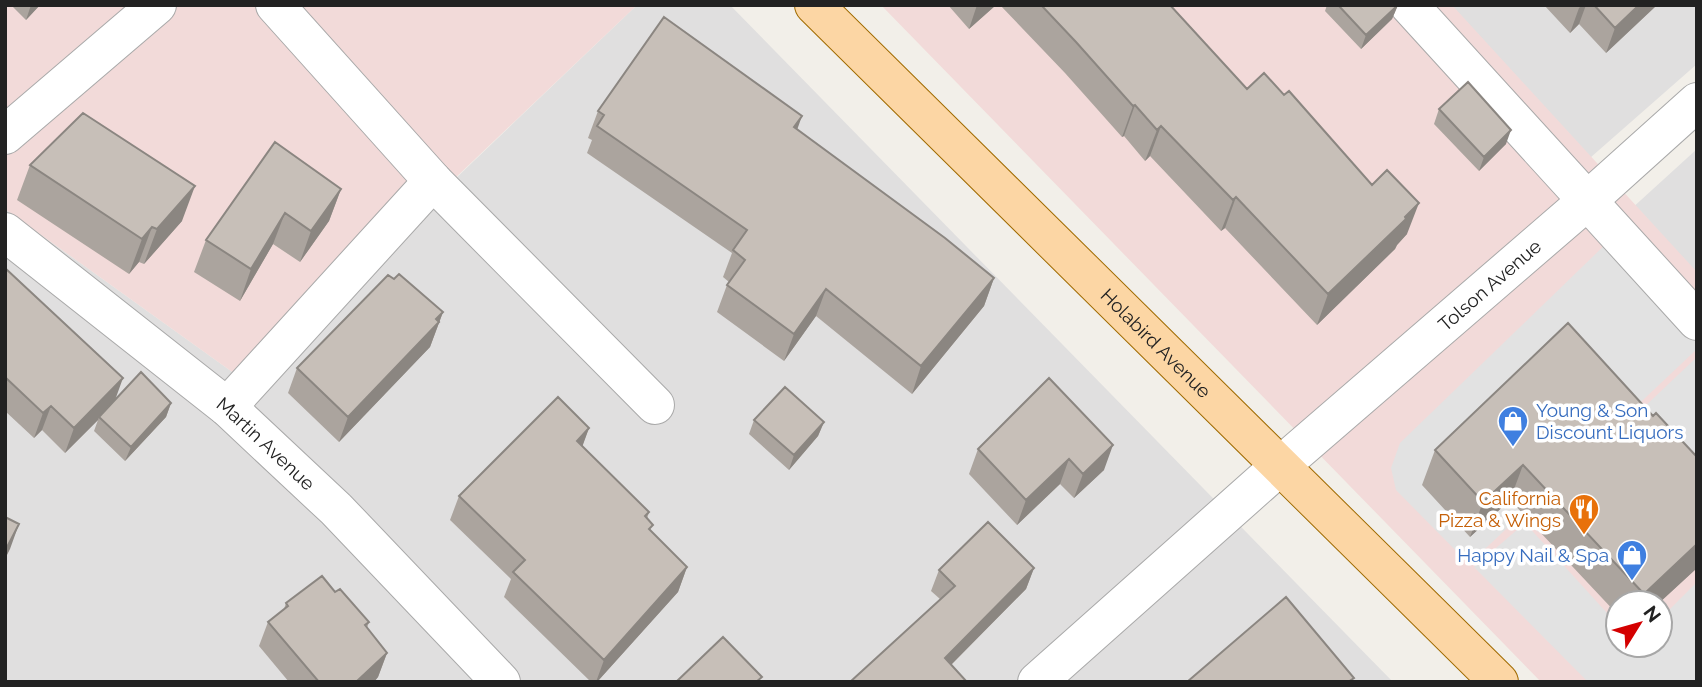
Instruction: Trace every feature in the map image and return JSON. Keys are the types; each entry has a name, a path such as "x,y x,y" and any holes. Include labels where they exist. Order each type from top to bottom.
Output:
{"main road":[{"name":"Holabird Avenue","path":"814,5 1499,682"}],"street":[{"path":"5,135 157,5"},
{"path":"275,5 433,181 654,405"},
{"path":"1409,5 1697,321"},
{"name":"Tolson Avenue","path":"1037,682 1697,102"},
{"path":"227,407 433,181"},
{"name":"Martin Avenue","path":"5,232 227,407 336,509 501,682"}],"shaded area":[{"path":"5,5 637,5 431,201 249,384 5,209"},
{"path":"637,5 730,5 1393,682 5,682 5,209 249,384 431,202"},
{"path":"881,5 1452,5 1697,272 1697,682 1541,682"},
{"path":"1422,5 1697,5 1697,64 1574,172"},
{"path":"1697,149 1697,304 1619,220"},
{"path":"1610,240 1697,336 1697,349 1469,564 1396,490 1391,468 1400,443"},
{"path":"1697,357 1697,484 1649,434 1538,532 1527,518"},
{"path":"1525,523 1604,610 1604,659 1674,659 1674,605 1697,582 1697,682 1588,682 1474,567"}],"building":[{"path":"1041,5 1170,5 1247,89 1264,73 1284,95 1289,91 1372,185 1387,170 1419,203 1406,219 1328,294 1236,197 1233,200 1161,126 1157,130 1135,105 1133,106"},
{"path":"1338,5 1398,5 1366,35"},
{"path":"1594,5 1639,5 1615,28"},
{"path":"664,17 802,116 794,127 945,238 994,278 921,366 826,289 794,334 727,285 745,260 733,250 747,230 597,126 604,115 598,111"},
{"path":"1468,82 1511,130 1484,157 1439,109"},
{"path":"83,113 195,186 157,229 152,227 142,239 30,165"},
{"path":"275,142 341,189 311,231 285,213 251,269 206,240"},
{"path":"5,268 123,378 74,428 51,406 43,413 5,377"},
{"path":"399,274 443,312 436,319 439,322 348,417 297,368 388,275 394,279"},
{"path":"1568,323 1653,416 1656,413 1697,457 1697,544 1649,589 1639,589 1523,465 1483,502 1435,450"},
{"path":"141,372 171,403 131,447 99,417"},
{"path":"1049,378 1113,445 1083,474 1069,459 1026,500 978,449"},
{"path":"785,387 824,422 794,455 754,420"},
{"path":"558,397 589,428 577,441 649,512 645,516 653,525 649,529 687,567 604,660 513,572 525,560 459,496"},
{"path":"5,517 19,524 5,551"},
{"path":"988,522 1034,568 945,658 967,682 850,682 955,586 939,570"},
{"path":"322,576 335,592 340,589 369,622 365,625 387,653 356,682 319,682 268,622 288,606 286,603"},
{"path":"1286,597 1354,678 1348,682 1187,682"},
{"path":"723,637 762,677 756,682 676,682"}],"place":[{"name":"Young & Son Discount Liquors","path":"1513,448"},
{"name":"California Pizza & Wings","path":"1584,536"},
{"name":"Happy Nail & Spa","path":"1632,582"}]}
